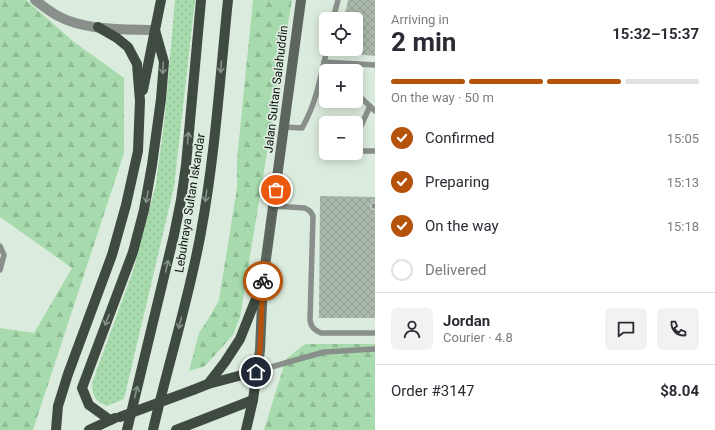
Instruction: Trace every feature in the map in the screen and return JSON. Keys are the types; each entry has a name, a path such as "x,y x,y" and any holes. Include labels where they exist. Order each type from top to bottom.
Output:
{"main road":[{"path":"140,101 161,0"},
{"name":"Lebuhraya Sultan Iskandar","path":"127,430 174,235 186,166 201,0"},
{"name":"Lebuhraya Sultan Iskandar","path":"153,430 189,289 201,232 216,130 228,0"},
{"path":"56,430 58,406 68,374 112,255 126,205 138,151 140,101 137,64 128,47 117,38 98,27"},
{"path":"110,420 89,405 82,388 132,252 144,210 161,99 164,62 155,30"},
{"path":"208,384 240,339 263,281"},
{"path":"89,430 110,420 208,384 256,372 254,400 246,430"},
{"path":"176,430 254,400"}],"street":[{"path":"36,0 59,16 74,22 98,27 155,30"},
{"name":"Jalan Sultan Salahuddin","path":"256,372 260,350 263,281 301,0"}],"lane":[{"path":"335,12 338,0"},
{"path":"325,56 324,62 357,64"},
{"path":"363,64 375,65"},
{"path":"285,127 302,128 309,116 319,87"},
{"path":"363,100 373,109 363,125"},
{"path":"363,150 375,151"},
{"path":"274,206 305,208 310,211 313,216 311,326 316,331 321,333 375,333"},
{"path":"0,246 4,255 0,270"},
{"path":"256,372 324,352 375,349"}],"green space":[{"path":"0,0 26,0 74,42 124,78 124,153 33,430 0,430 0,328 34,333 72,268 0,217"},
{"path":"175,0 195,0 174,187 124,399 107,406 95,398 92,383 133,271 156,184 165,115"},
{"path":"253,0 292,0 240,317 233,335 205,366 189,371 199,333 219,300 237,188 237,160"},
{"path":"305,344 375,344 375,430 264,430 286,359"}],"building":[{"path":"348,0 375,0 375,56 363,55 363,12 345,12"},
{"path":"320,196 375,197 375,202 370,206 375,210 375,318 319,318"}],"way so far":[{"path":"263,281 276,190"}],"route":[{"path":"256,372 260,350 263,281"}]}
